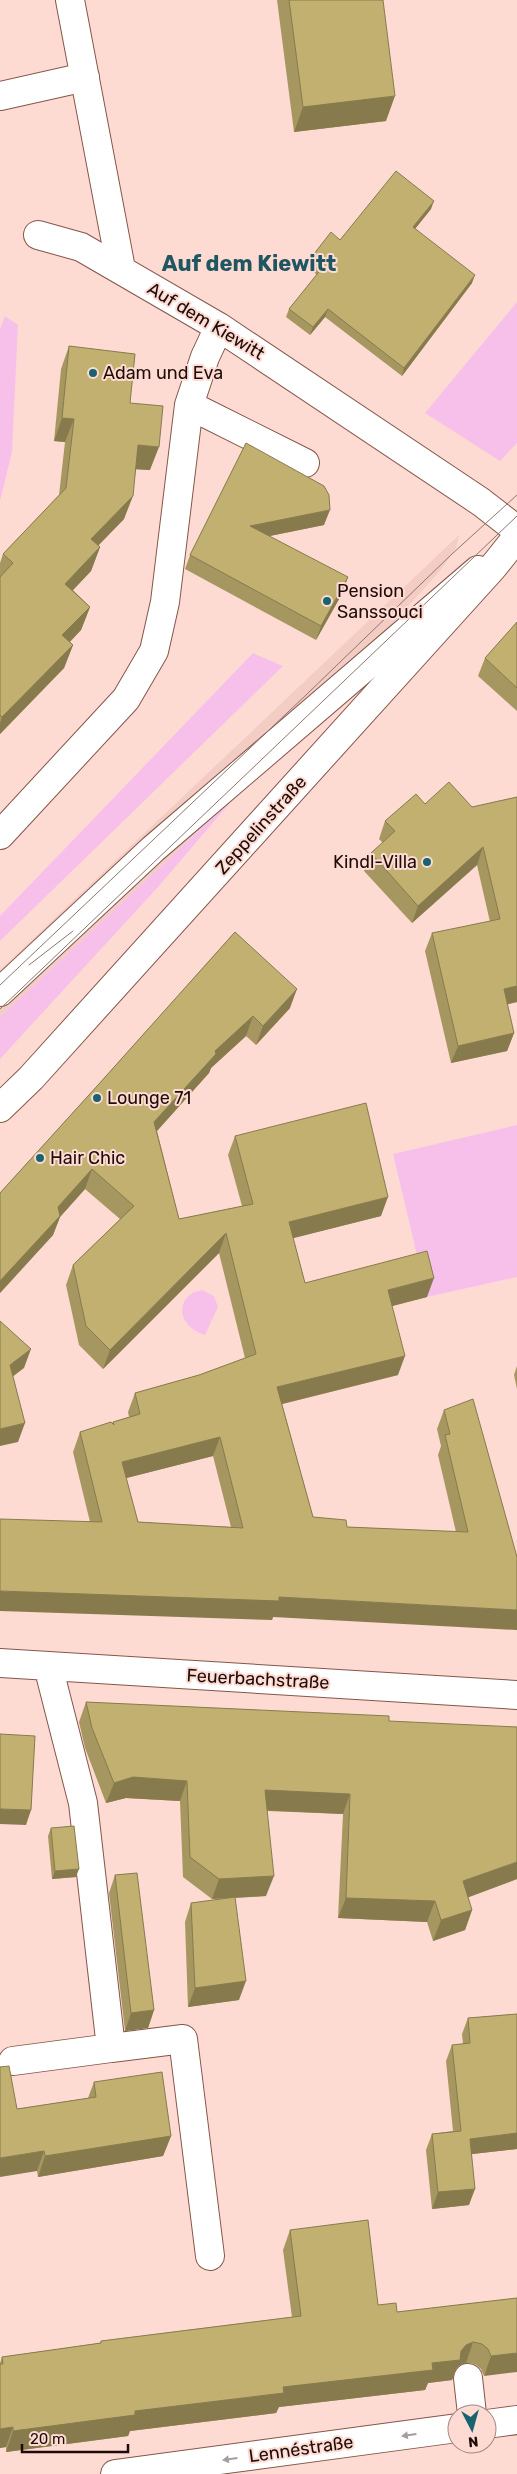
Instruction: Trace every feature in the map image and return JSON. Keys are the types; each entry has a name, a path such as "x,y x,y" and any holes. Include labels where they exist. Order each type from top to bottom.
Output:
{"street":[{"path":"70,0 121,269"},
{"path":"0,96 85,77"},
{"name":"Auf dem Kiewitt","path":"38,234 80,247 219,327 481,502 517,530"},
{"path":"0,835 126,699 154,651 165,602 189,405 205,357 219,327"},
{"path":"189,405 305,463"},
{"path":"0,992 153,849 517,537"},
{"name":"Zeppelinstraße","path":"0,1108 31,1078 285,799 517,537"},
{"name":"Feuerbachstraße","path":"0,1664 517,1695"},
{"path":"48,1666 83,1803 111,2048"},
{"path":"13,2061 183,2039 210,2256"},
{"path":"468,2378 471,2404"},
{"path":"497,2423 517,2420"},
{"name":"Lennéstraße","path":"122,2474 447,2429"}],"shaded area":[{"path":"517,302 517,443 500,461 425,413"},
{"path":"5,316 18,325 12,452 0,501 0,329"},
{"path":"459,535 456,548 440,571 234,798 0,1017 0,970"},
{"path":"253,653 283,666 0,941 0,916"},
{"path":"234,798 158,887 0,1059 0,1017"},
{"path":"517,1125 517,1277 427,1297 393,1154"},
{"path":"202,1290 214,1296 218,1307 205,1335 195,1331 188,1325 182,1311 183,1304 187,1298 193,1293"}],"building":[{"path":"289,0 383,0 395,96 303,107"},
{"path":"396,171 434,201 413,227 475,275 404,368 328,309 313,327 289,309 322,268 310,259 331,232 340,240"},
{"path":"69,346 135,354 130,403 163,406 159,447 138,445 133,496 91,539 100,547 65,584 90,607 62,635 73,645 2,717 0,715 0,577 13,563 3,554 66,488 74,419 62,418"},
{"path":"246,443 324,486 329,495 330,510 250,526 348,577 321,626 190,555"},
{"path":"517,622 517,688 485,658"},
{"path":"449,782 472,807 517,797 517,986 504,989 514,1033 458,1046 432,933 500,919 483,847 418,906 371,853 395,831 385,821 416,794 425,804"},
{"path":"235,932 297,989 263,1026 253,1016 215,1051 216,1054 154,1122 179,1219 253,1204 235,1136 366,1103 388,1197 289,1222 305,1283 427,1251 434,1278 388,1290 405,1356 277,1387 313,1517 346,1520 347,1527 468,1532 445,1435 450,1434 444,1410 473,1399 517,1557 517,1610 279,1597 279,1601 0,1591 0,1519 102,1522 80,1432 111,1422 114,1425 113,1422 140,1414 135,1393 199,1375 256,1354 226,1233 110,1350 86,1326 73,1265 134,1206 92,1169 58,1207 60,1216 0,1281 0,1193","holes":["220,1437 243,1528 138,1522 122,1462"]},
{"path":"0,1321 31,1349 10,1365 25,1423 0,1429"},
{"path":"86,1702 389,1716 389,1721 517,1727 517,1862 463,1881 472,1910 441,1920 435,1901 346,1898 350,1794 265,1790 274,1876 219,1879 190,1857 187,1781 133,1777 114,1783 92,1728"},
{"path":"0,1734 35,1736 31,1810 0,1809"},
{"path":"74,1826 79,1869 55,1871 51,1828"},
{"path":"137,1873 154,2010 131,2013 115,1875"},
{"path":"235,1897 246,1981 195,1988 191,1903"},
{"path":"517,2014 517,2133 470,2139 475,2189 438,2192 432,2134 461,2131 452,2045 470,2043 468,2018"},
{"path":"9,2066 17,2109 96,2097 94,2082 162,2072 171,2136 45,2156 44,2151 0,2158 0,2067"},
{"path":"368,2220 378,2305 396,2303 397,2312 517,2298 517,2353 491,2356 488,2349 482,2344 473,2342 466,2345 461,2351 460,2360 432,2363 433,2370 283,2387 284,2393 135,2411 135,2415 13,2431 13,2427 0,2429 0,2364 3,2364 2,2357 101,2343 101,2341 301,2316 290,2230"}],"tram line":[{"path":"0,985 453,553 517,495"},
{"path":"0,1009 517,516"},
{"path":"29,965 73,931"}],"place":[{"name":"Adam und Eva","path":"93,373"},
{"name":"Pension Sanssouci","path":"327,601"},
{"name":"Kindl-Villa","path":"427,862"},
{"name":"Lounge 71","path":"97,1098"},
{"name":"Hair Chic","path":"40,1158"}],"district":[{"name":"Auf dem Kiewitt","path":"249,263"}]}
